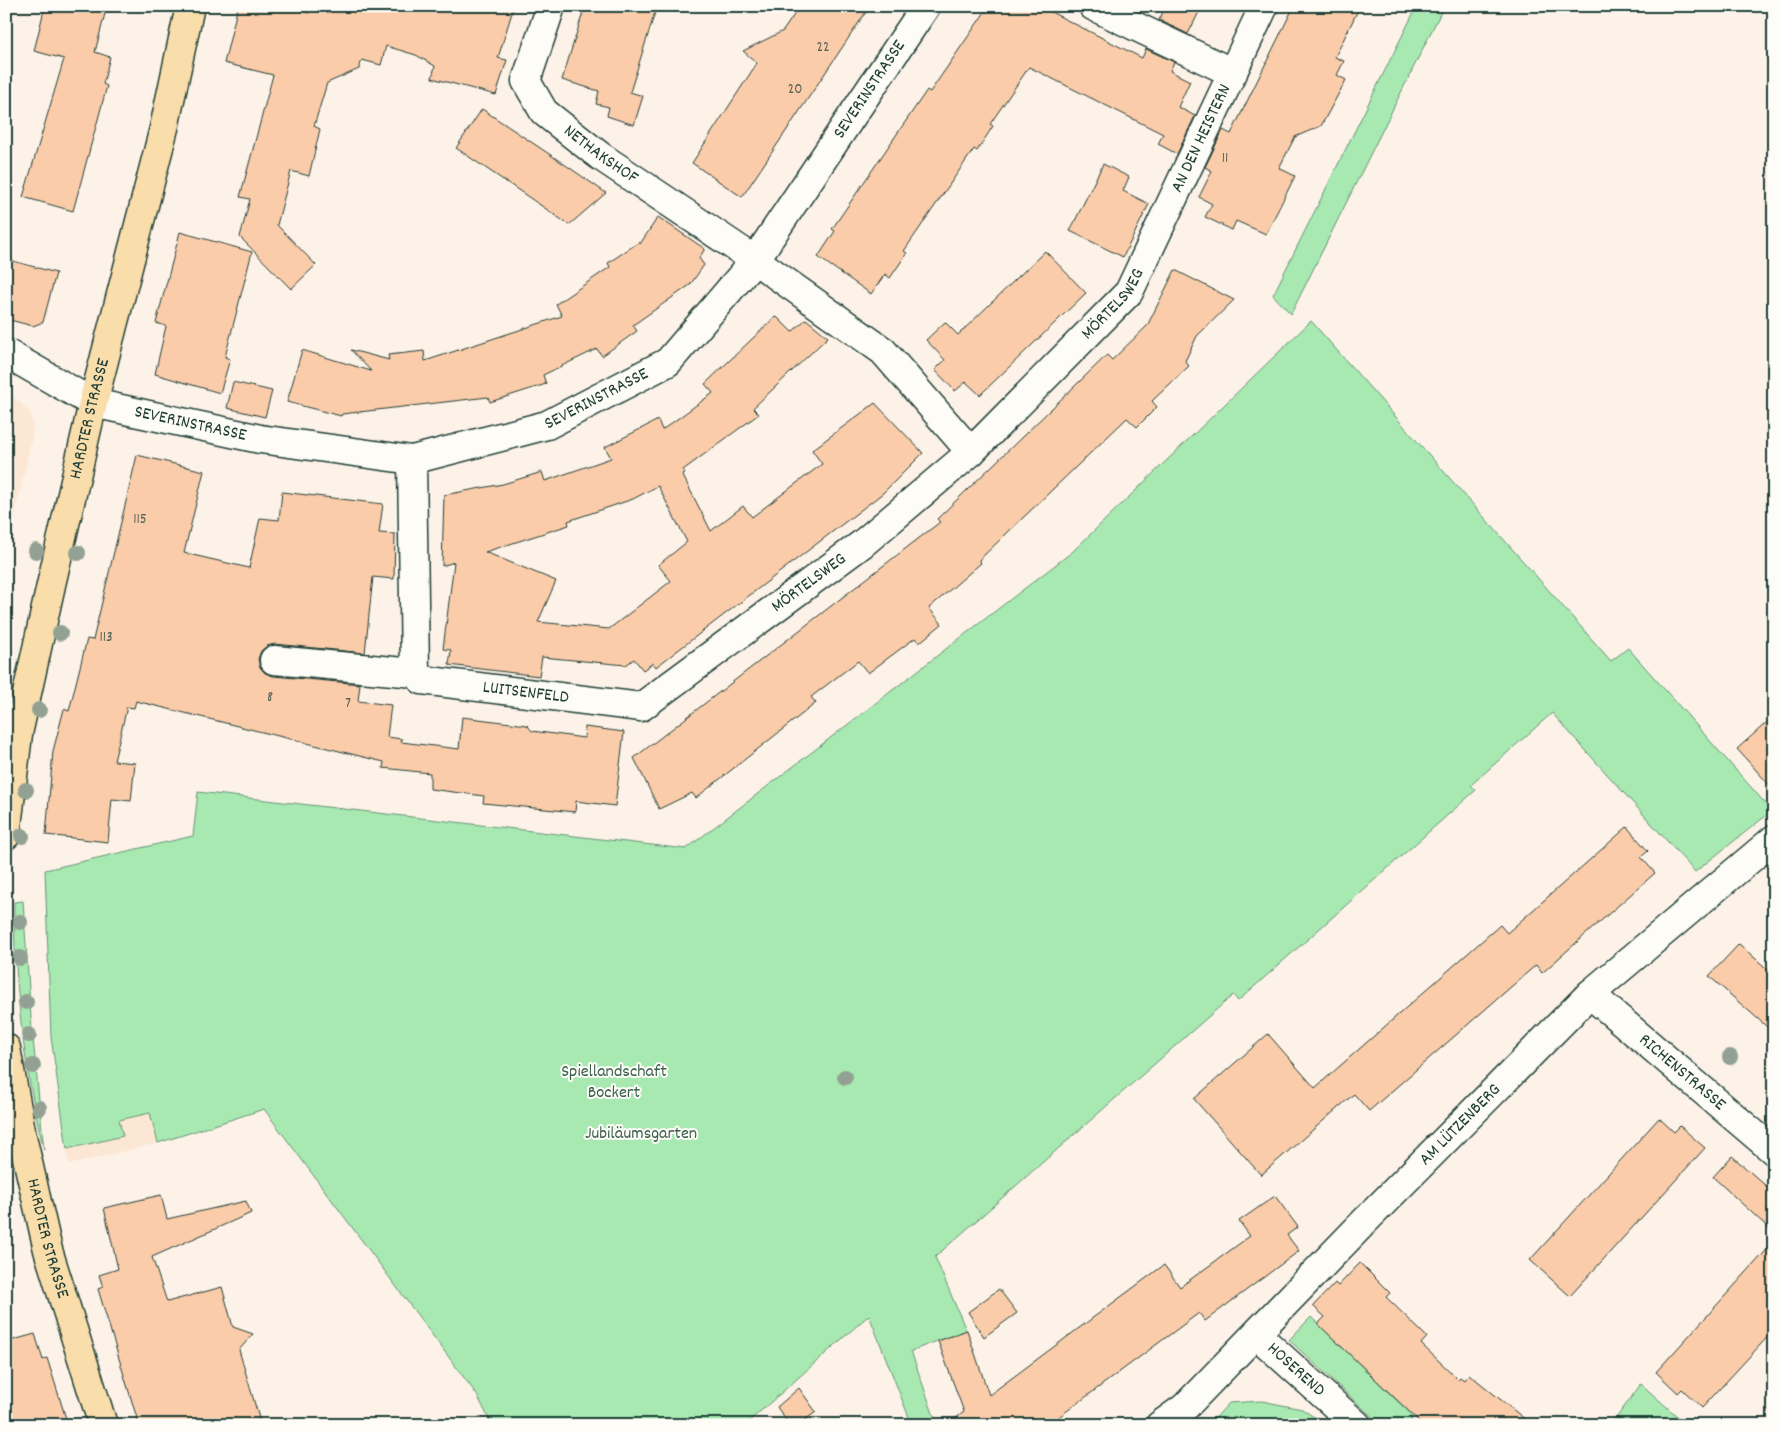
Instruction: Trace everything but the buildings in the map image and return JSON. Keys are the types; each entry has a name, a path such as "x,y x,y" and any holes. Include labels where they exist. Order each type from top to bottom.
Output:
{"main road":[{"name":"HARDTER STRASSE","path":"6,835 18,734 93,403 164,128 190,6"},
{"name":"HARDTER STRASSE","path":"6,1048 22,1136 48,1250 103,1425"}],"street":[{"name":"NETHAKSHOF","path":"551,6 526,81 544,112 600,156 755,260"},
{"name":"SEVERINSTRASSE","path":"6,354 93,403 260,439 412,460 547,425 668,362 755,260 926,6"},
{"name":"AN DEN HEISTERN","path":"1093,6 1233,73"},
{"name":"AN DEN HEISTERN","path":"1172,205 1264,6"},
{"name":"MÖRTELSWEG","path":"641,707 862,544 971,452 1129,292 1172,205"},
{"path":"755,260 883,351 971,452"},
{"path":"412,460 415,673"},
{"name":"LUITSENFELD","path":"274,660 415,673 422,680 641,707"},
{"name":"AM LÜTZENBERG","path":"1160,1425 1185,1407 1257,1335 1365,1221 1590,994 1774,839"},
{"name":"RICHENSTRASSE","path":"1590,994 1774,1151"},
{"name":"HOSEREND","path":"1257,1335 1357,1425"}],"shaded area":[{"path":"6,394 20,402 31,414 33,433 6,557"},
{"path":"151,1113 158,1143 69,1165 67,1149 122,1136 119,1120"}],"green space":[{"path":"1417,6 1444,6 1291,314 1273,295"},
{"name":"Jubiläumsgarten","path":"1311,321 1611,661 1628,648 1772,811 1695,872 1552,713 1471,785 1476,790 1238,1001 1233,995 935,1257 966,1330 911,1351 937,1425 912,1425 869,1315 745,1425 492,1425 477,1395 264,1109 158,1143 150,1113 119,1120 123,1136 67,1149 51,1037 45,870 193,836 198,792 686,849 1072,552"},
{"path":"23,901 31,1018 44,1150 31,1089 18,996 14,902"},
{"path":"1311,1317 1412,1415 1411,1425 1381,1425 1289,1340"},
{"path":"1641,1384 1687,1425 1611,1425"},
{"path":"1262,1401 1302,1409 1326,1425 1209,1425 1229,1403"}],"park label":[{"name":"Spiellandschaft Bockert","path":"614,1082"}]}
